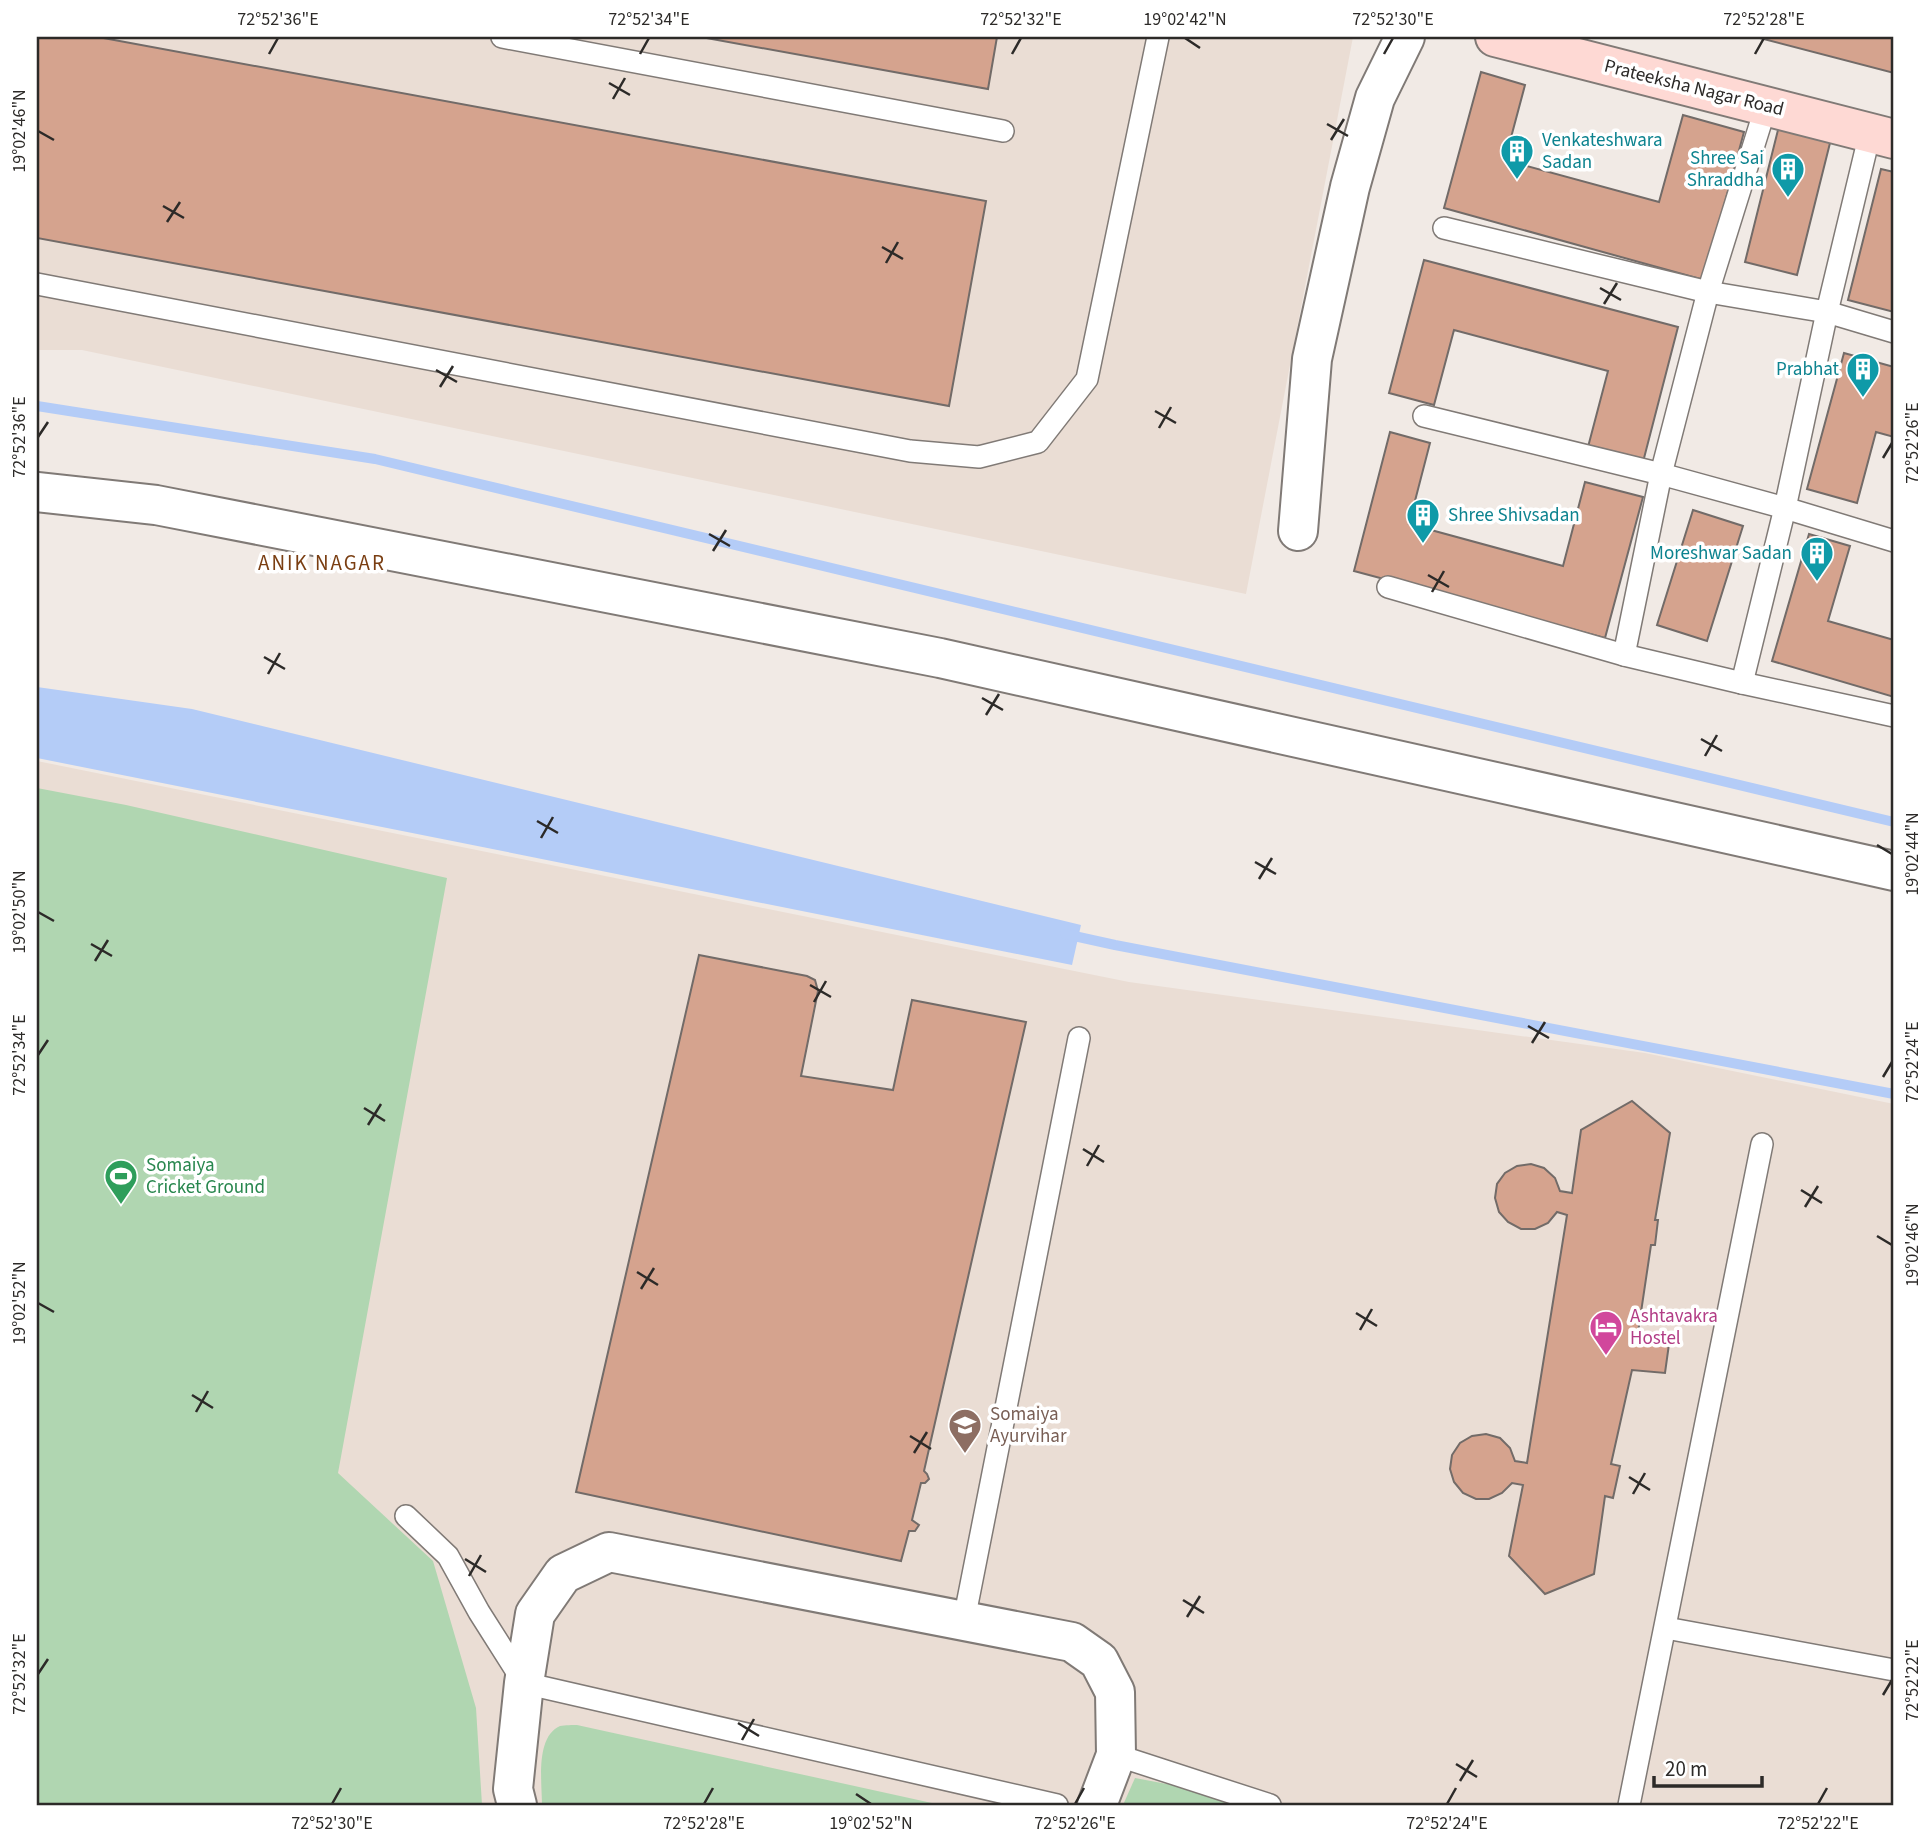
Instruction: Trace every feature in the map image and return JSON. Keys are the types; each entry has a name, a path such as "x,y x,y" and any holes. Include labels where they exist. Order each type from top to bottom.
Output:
{"street":[{"path":"1298,531 1312,359 1350,187 1375,98 1405,37"},
{"name":"Prateeksha Nagar Road","path":"1494,37 1882,136"},
{"path":"37,492 156,505 940,658 1894,871"},
{"path":"517,1805 513,1789 524,1683 535,1614 563,1574 609,1552 1072,1642 1099,1661 1115,1692 1116,1755 1097,1805"}],"lane":[{"path":"502,37 1003,131"},
{"path":"37,284 910,451 979,457 1038,442 1087,379 1158,37"},
{"path":"1624,655 1661,474 1708,292 1766,106"},
{"path":"1742,683 1785,508 1827,312 1882,136"},
{"path":"1444,228 1708,292 1827,312 1894,332"},
{"path":"1424,416 1661,474 1894,541"},
{"path":"1388,587 1624,655 1894,716"},
{"path":"964,1620 1079,1038"},
{"path":"1629,1805 1762,1144"},
{"path":"406,1516 448,1556 479,1612 524,1683 1057,1805"},
{"path":"1666,1628 1894,1670"},
{"path":"1116,1755 1270,1805"}],"shaded area":[{"path":"37,37 1353,37 1246,594 82,350 37,350"},
{"name":"Somaiya Ayurvihar","path":"37,761 1129,982 1645,1053 1894,1104 1894,1805 37,1805"}],"green space":[{"path":"37,788 126,805 447,878 338,1473 433,1561 476,1708 482,1805 37,1805"},
{"path":"577,1725 941,1805 542,1805 541,1773 543,1750 547,1740 560,1726"},
{"path":"1135,1778 1262,1802 1267,1805 1123,1805"}],"water":[{"path":"37,687 192,709 1081,925 1072,965 37,758"}],"building":[{"path":"37,37 98,37 986,201 949,406 37,238"},
{"path":"701,37 997,37 988,89"},
{"path":"1756,37 1894,37 1894,73"},
{"name":"Venkateshwara Sadan","path":"1481,72 1525,85 1505,160 1659,202 1683,115 1744,132 1704,280 1444,208"},
{"name":"Shree Sai Shraddha","path":"1780,122 1832,135 1797,275 1745,262"},
{"path":"1881,169 1894,172 1894,312 1848,300"},
{"path":"1424,260 1678,327 1643,462 1588,447 1608,371 1454,330 1434,405 1389,393"},
{"name":"Prabhat","path":"1844,353 1894,367 1894,437 1876,432 1857,503 1807,489"},
{"name":"Shree Shivsadan","path":"1390,432 1430,443 1409,524 1563,566 1585,482 1643,497 1605,638 1354,571"},
{"path":"1693,510 1743,526 1707,641 1657,625"},
{"name":"Moreshwar Sadan","path":"1809,534 1850,546 1828,621 1894,640 1894,697 1772,661"},
{"path":"699,955 807,976 815,980 818,991 801,1076 893,1090 912,1000 1026,1022 924,1471 929,1479 921,1483 912,1520 919,1525 915,1531 909,1531 901,1561 576,1492"},
{"name":"Ashtavakra Hostel","path":"1632,1101 1670,1133 1655,1220 1658,1220 1655,1245 1651,1245 1637,1339 1669,1344 1665,1373 1632,1370 1611,1464 1620,1466 1613,1498 1605,1496 1594,1574 1545,1594 1509,1556 1523,1485 1512,1483 1502,1493 1489,1499 1476,1499 1463,1493 1454,1482 1450,1469 1452,1455 1460,1443 1472,1436 1486,1434 1500,1438 1510,1448 1515,1461 1527,1463 1567,1215 1557,1212 1548,1223 1535,1229 1521,1229 1508,1222 1499,1212 1495,1198 1497,1184 1505,1173 1517,1166 1531,1164 1544,1168 1555,1178 1560,1191 1572,1193 1581,1130"}],"waterway":[{"path":"37,406 375,459 1894,822"},
{"path":"1065,934 1894,1094"}],"place":[{"name":"Venkateshwara Sadan","path":"1517,181"},
{"name":"Shree Sai Shraddha","path":"1788,199"},
{"name":"Prabhat","path":"1863,399"},
{"name":"Shree Shivsadan","path":"1423,545"},
{"name":"Moreshwar Sadan","path":"1817,583"},
{"name":"Somaiya Cricket Ground","path":"121,1206"},
{"name":"Ashtavakra Hostel","path":"1606,1357"},
{"name":"Somaiya Ayurvihar","path":"965,1455"}],"district":[{"name":"ANIK NAGAR","path":"322,563"}]}
